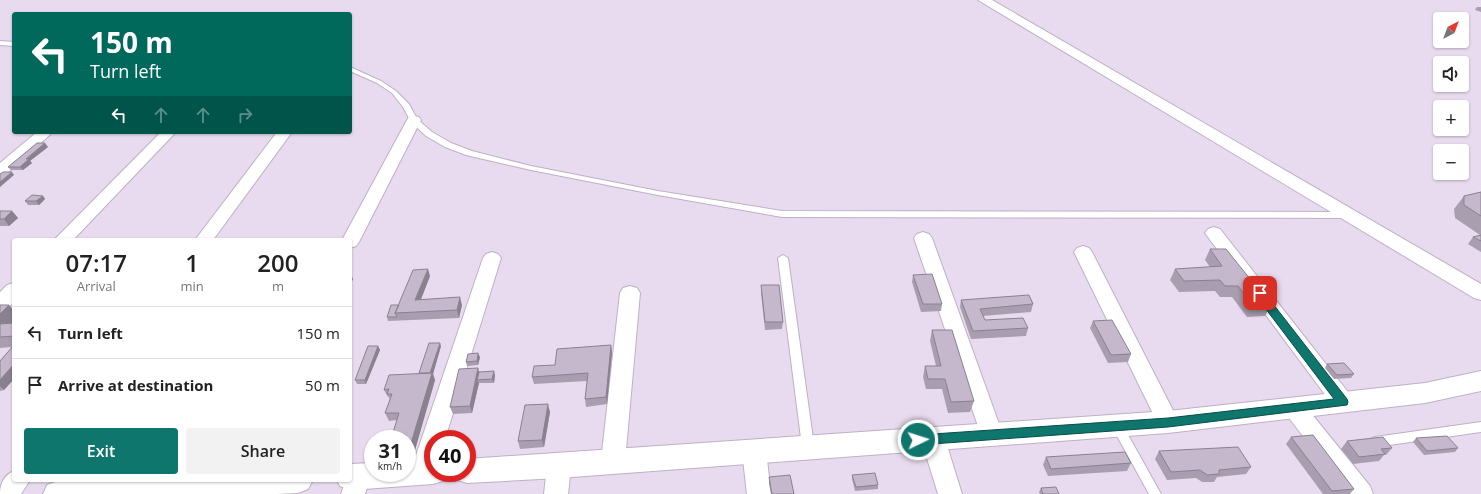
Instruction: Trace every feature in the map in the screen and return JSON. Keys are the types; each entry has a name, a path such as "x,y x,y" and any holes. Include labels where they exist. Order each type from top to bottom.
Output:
{"street":[{"path":"984,0 1481,293"},
{"path":"352,238 414,120"},
{"path":"0,171 44,134"},
{"path":"65,238 167,134"},
{"path":"206,238 284,134"},
{"path":"1214,233 1343,402"},
{"path":"923,238 992,435"},
{"path":"1082,252 1168,422"},
{"path":"436,430 492,258"},
{"path":"0,304 12,292"},
{"path":"613,461 630,293"},
{"path":"476,471 560,466 1168,422 1425,393 1481,381"},
{"path":"1294,408 1333,447 1361,494"},
{"path":"933,439 950,494"},
{"path":"754,451 759,494"},
{"path":"556,494 560,466"},
{"path":"354,482 424,473"},
{"path":"7,494 16,482"},
{"path":"58,494 157,491 224,482"}],"lane":[{"path":"0,43 12,44"},
{"path":"352,70 379,82 394,92 406,106 414,120 429,134 448,145 469,154 530,168 651,192 782,214 1348,215"},
{"path":"783,258 809,448"},
{"path":"1118,426 1155,494"},
{"path":"1364,444 1481,427"}],"building":[{"path":"37,143 45,143 26,159 29,159 20,167 8,167"},
{"path":"3,172 12,172 0,182 0,174"},
{"path":"1481,192 1481,216 1464,205 1464,196"},
{"path":"32,195 43,196 36,201 25,201"},
{"path":"0,211 12,211 4,219 0,219"},
{"path":"1481,235 1481,241 1473,237"},
{"path":"1210,249 1226,249 1271,305 1253,306 1238,286 1225,286 1220,280 1184,281 1175,269 1222,266"},
{"path":"428,269 415,300 460,297 457,310 395,313 413,270"},
{"path":"932,274 942,304 923,304 913,275"},
{"path":"761,285 779,285 783,322 765,322"},
{"path":"1029,295 1033,304 980,309 985,320 1023,318 1028,328 973,331 961,300"},
{"path":"0,305 9,305 0,314"},
{"path":"391,305 399,305 395,313 397,317 387,317"},
{"path":"1112,320 1131,354 1111,355 1093,321"},
{"path":"12,323 12,336 0,337 0,324"},
{"path":"932,330 952,330 974,401 951,402 945,379 928,379 925,366 941,366"},
{"path":"429,343 440,343 430,373 419,373"},
{"path":"611,345 606,397 585,399 588,373 532,377 534,366 555,365 557,349"},
{"path":"368,346 378,346 365,380 355,380"},
{"path":"12,347 12,366 0,380 0,361"},
{"path":"478,353 477,361 466,362 468,354"},
{"path":"1344,363 1354,374 1337,375 1327,364"},
{"path":"478,368 470,406 450,407 459,369"},
{"path":"494,371 492,379 477,380 479,372"},
{"path":"432,373 415,430 394,430 399,413 385,413 392,394 387,394 389,389 384,390 389,375"},
{"path":"548,404 542,440 518,441 525,405"},
{"path":"1313,435 1354,489 1332,491 1291,437"},
{"path":"1447,436 1458,448 1427,451 1416,438"},
{"path":"1383,437 1392,448 1381,449 1385,454 1359,457 1347,441"},
{"path":"1238,447 1251,467 1219,470 1219,474 1207,475 1200,470 1171,472 1159,451"},
{"path":"1125,452 1131,463 1051,469 1046,457"},
{"path":"875,473 878,485 856,487 852,475"},
{"path":"790,475 794,494 772,494 769,477"},
{"path":"1056,487 1059,494 1043,494 1041,488"}],"route":[{"path":"918,440 1168,422 1343,402 1260,293"}]}
